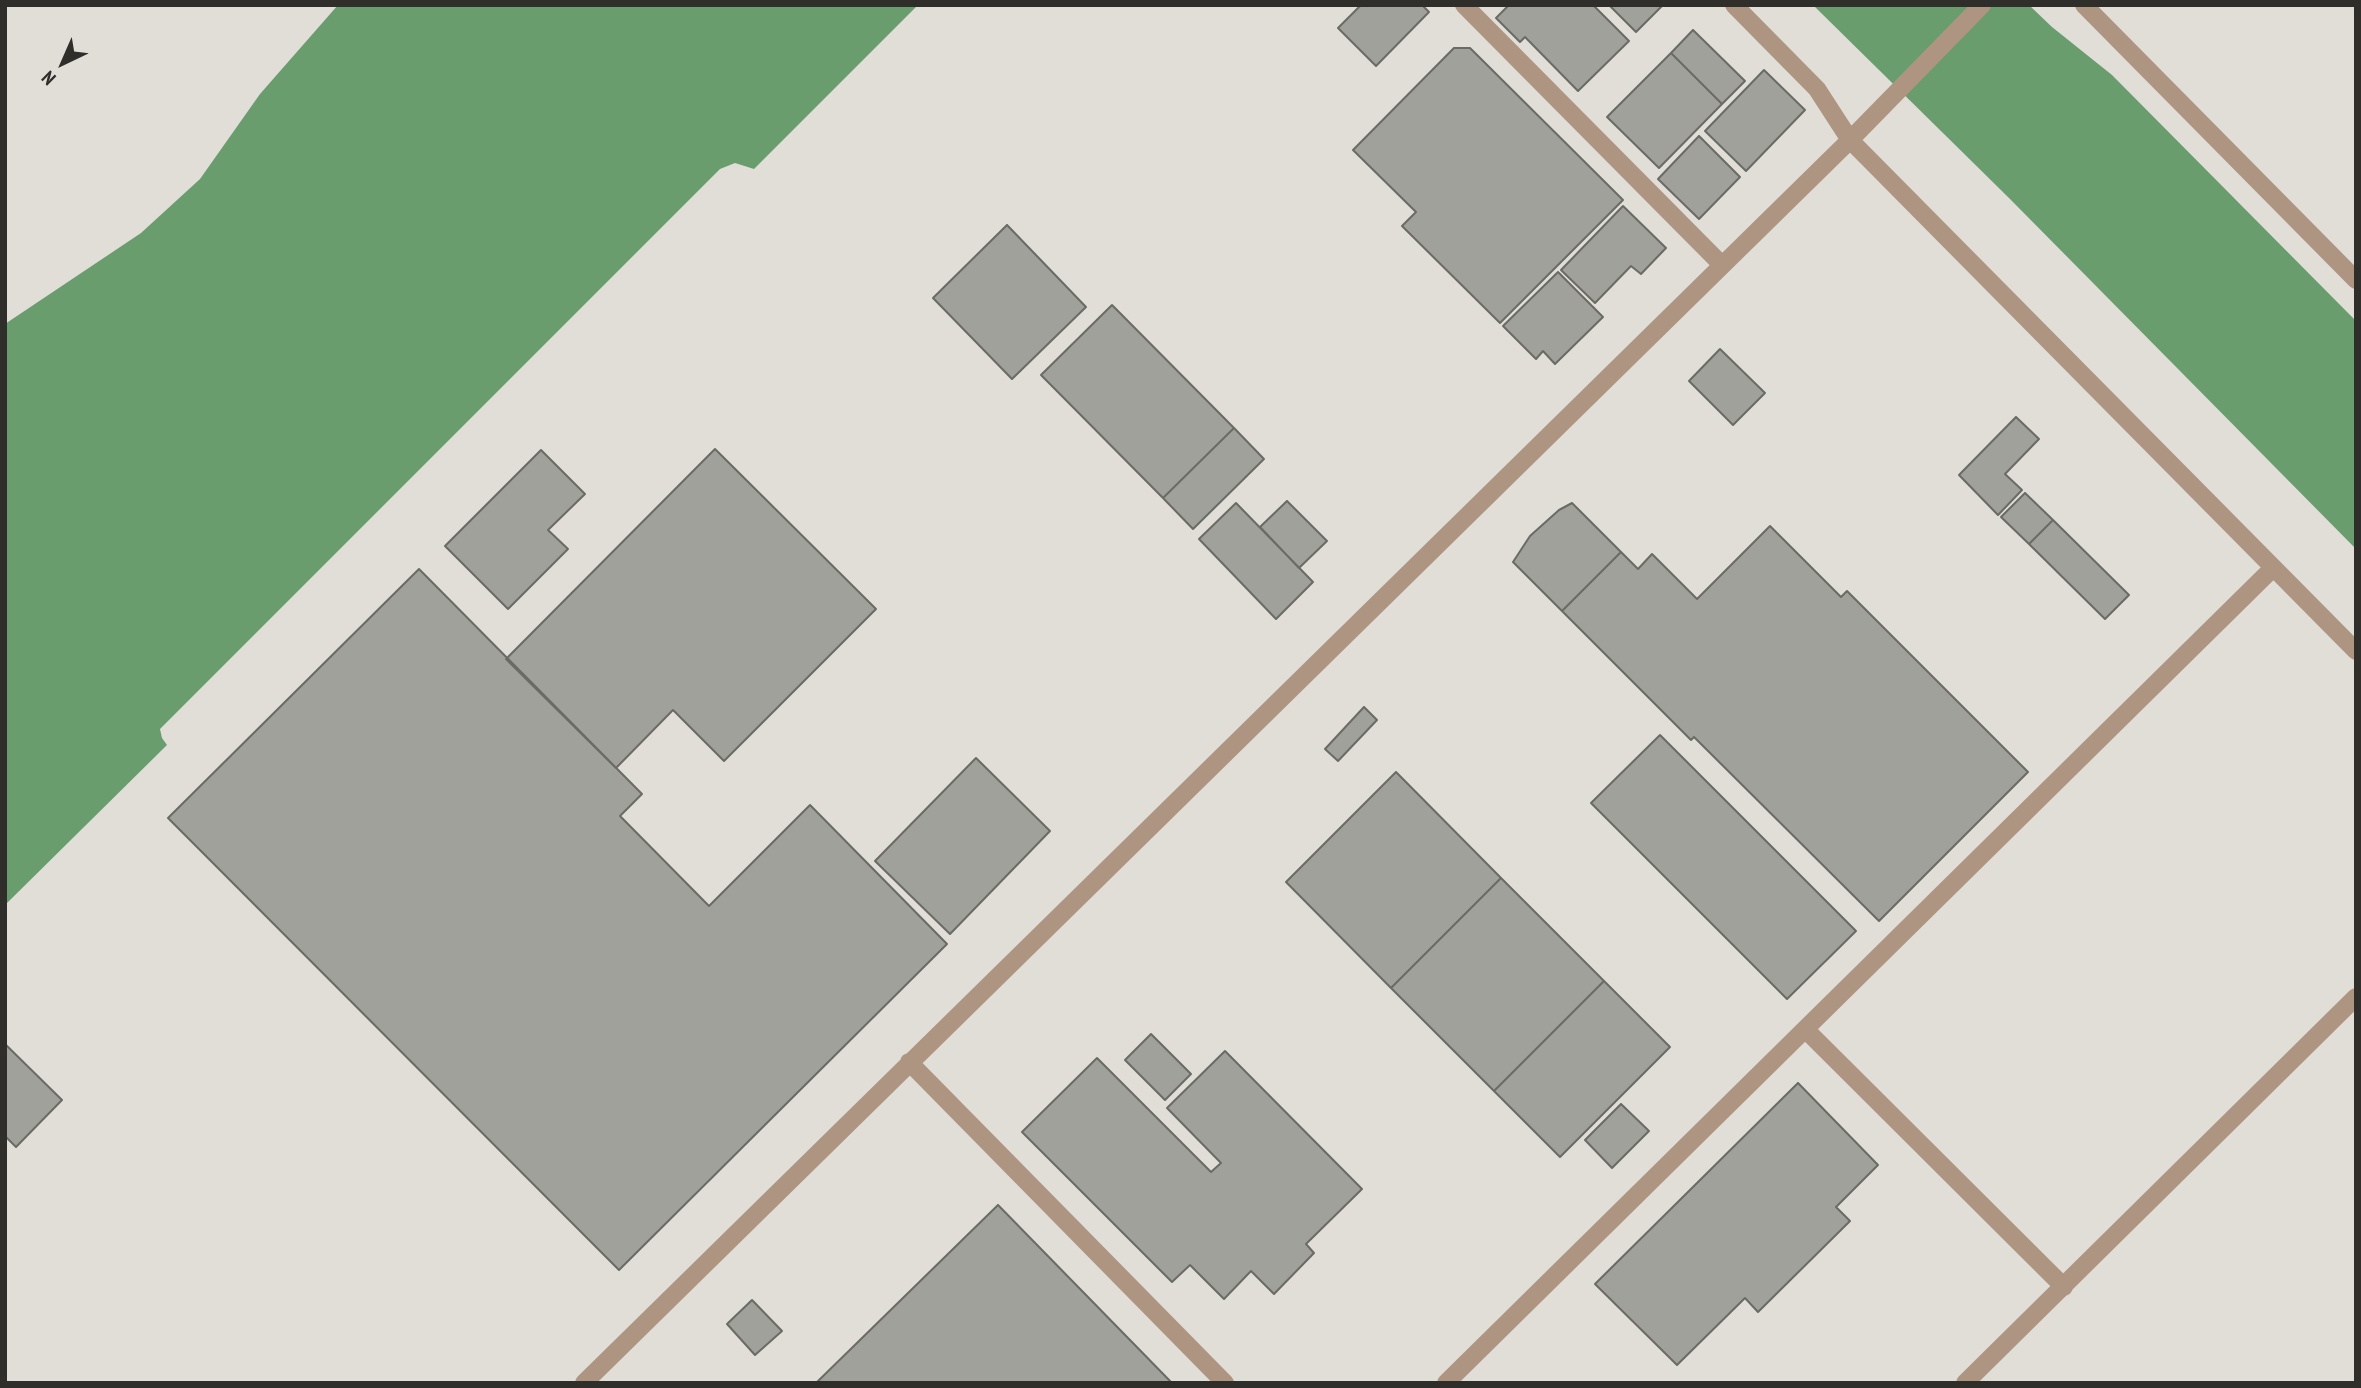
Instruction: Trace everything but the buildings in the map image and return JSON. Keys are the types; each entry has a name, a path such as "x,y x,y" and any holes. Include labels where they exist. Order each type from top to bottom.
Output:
{"street":[{"path":"1734,5 1817,89 1850,140 2356,651"},
{"path":"584,1383 1850,140 1982,5"},
{"path":"2084,5 2356,281"},
{"path":"1468,7 1722,265"},
{"path":"1446,1383 2273,568"},
{"path":"1965,1383 2356,997"},
{"path":"1805,1029 2064,1287"},
{"path":"909,1062 1225,1383"}],"shaded area":[{"path":"338,5 918,5 754,169 735,163 720,169 160,729 167,745 5,905 5,324 141,233 200,179 260,94"},
{"path":"1813,5 2029,5 2112,75 2356,321 2356,549 2010,199"}]}
